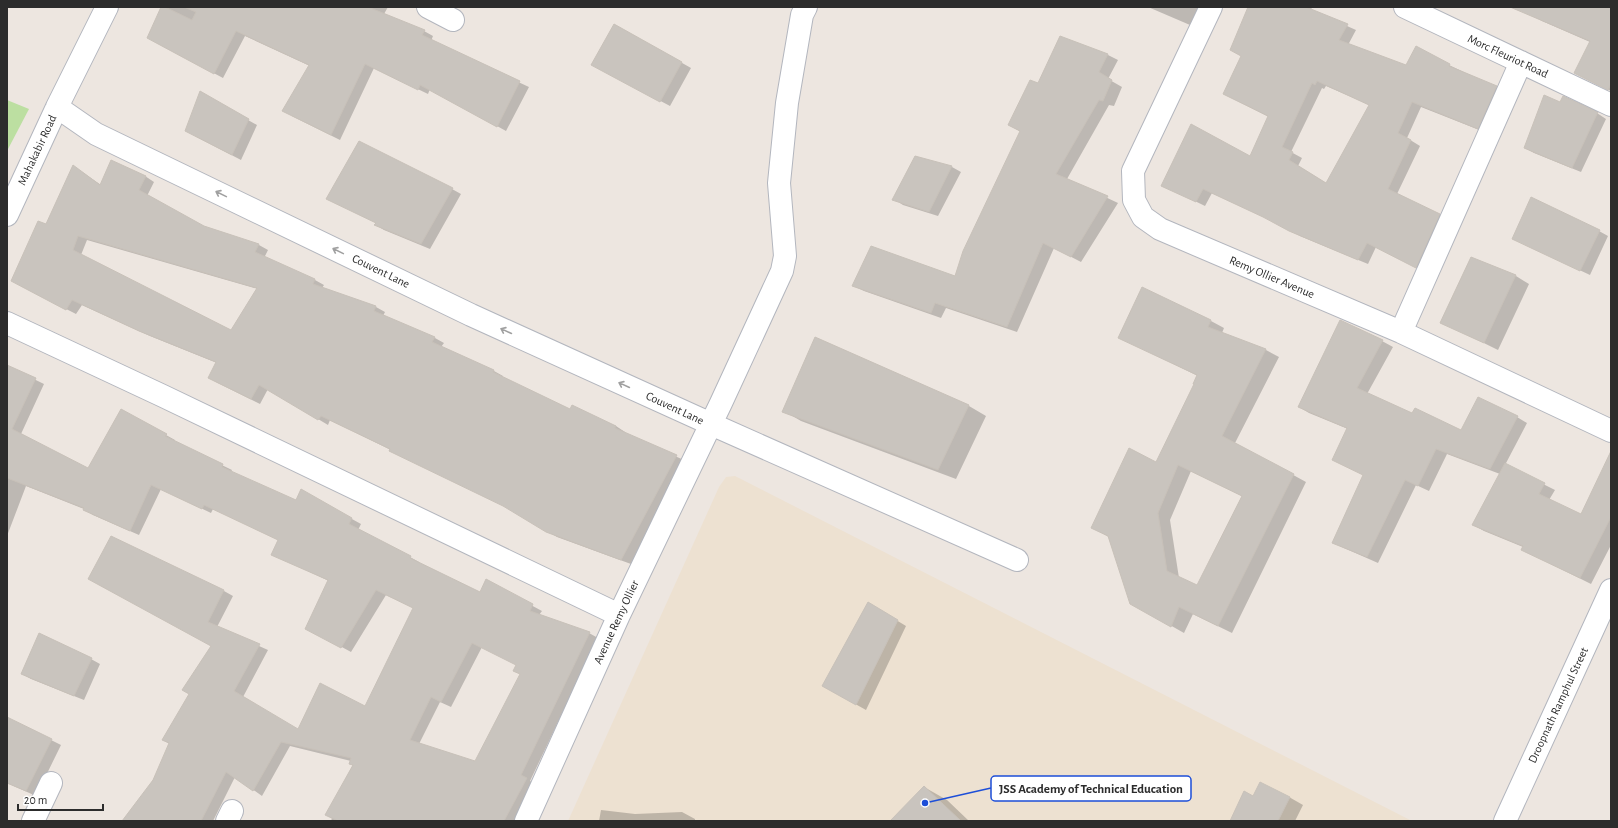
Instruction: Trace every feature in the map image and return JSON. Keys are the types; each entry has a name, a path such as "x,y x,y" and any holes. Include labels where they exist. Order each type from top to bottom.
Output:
{"street":[{"name":"Mahakabir Road","path":"7,215 56,107 107,7"},
{"path":"428,7 453,20"},
{"name":"Remy Ollier Avenue","path":"1210,7 1133,171 1134,200 1143,217 1160,229 1401,332 1611,431"},
{"name":"Morc Fleuriot Road","path":"1405,7 1611,105"},
{"name":"Avenue Remy Ollier","path":"526,821 619,615 711,424 782,271 784,256 779,183 798,10"},
{"path":"1401,332 1522,62"},
{"name":"Couvent Lane","path":"56,107 96,134 471,315 1017,560"},
{"path":"7,323 163,396 619,615"},
{"name":"Droopnath Ramphul Street","path":"1505,821 1611,590"},
{"path":"33,821 51,783"}],"shaded area":[{"path":"735,476 1412,821 568,821 719,487 726,477"}],"green space":[{"path":"7,100 29,109 7,151"}],"building":[{"path":"161,7 165,7 192,20 196,12 184,7 368,7 425,30 422,35 520,81 497,127 420,85 418,90 365,64 331,135 282,111 309,65 236,31 214,74 147,38"},
{"path":"1248,7 1306,7 1348,24 1339,40 1406,65 1416,46 1450,64 1449,66 1497,86 1478,129 1412,102 1398,133 1411,140 1388,189 1440,214 1416,268 1367,243 1358,260 1289,231 1203,189 1196,202 1161,186 1191,124 1250,156 1268,116 1223,94 1241,56 1230,50","holes":["1317,81 1369,105 1326,183 1289,160 1293,152 1282,147 1312,83 1315,85"]},
{"path":"1510,7 1611,7 1611,84 1608,90 1574,73 1590,41"},
{"path":"614,24 682,62 660,102 591,65"},
{"path":"1060,36 1108,54 1099,72 1112,80 1103,101 1099,100 1056,174 1108,196 1071,257 1043,243 1007,327 935,303 931,313 852,286 871,246 955,276 963,251 1020,131 1008,125 1030,80 1038,83"},
{"path":"200,91 249,119 232,155 185,131"},
{"path":"1544,95 1560,102 1563,96 1598,112 1572,168 1524,148"},
{"path":"359,141 453,188 421,244 374,225 376,223 326,199"},
{"path":"915,156 952,166 929,212 892,200"},
{"path":"111,160 146,176 139,190 204,226 259,244 255,252 315,279 313,284 376,306 374,311 435,337 432,342 494,370 493,372 570,409 572,405 616,426 615,428 677,455 621,560 546,532 503,506 389,451 390,449 321,416 318,420 259,385 251,399 208,378 216,362 139,331 72,300 66,310 11,281 38,221 46,224 73,165 100,185","holes":["78,236 257,288 231,330 73,250"]},
{"path":"1531,197 1600,230 1580,271 1512,239"},
{"path":"1471,257 1516,275 1484,343 1440,323"},
{"path":"1142,287 1211,320 1208,327 1266,349 1222,436 1294,474 1218,626 1179,607 1171,627 1130,604 1108,536 1091,528 1129,448 1156,462 1197,375 1118,338","holes":["1178,465 1242,496 1197,585 1167,571 1158,513"]},
{"path":"1340,320 1383,340 1357,388 1412,413 1415,408 1461,430 1478,397 1518,416 1490,469 1436,449 1418,486 1405,480 1367,557 1332,543 1363,475 1332,460 1347,428 1298,407"},
{"path":"815,337 969,405 938,470 782,412"},
{"path":"7,365 36,378 12,429 88,468 121,409 167,434 165,436 223,464 222,467 296,500 301,489 352,518 349,524 411,556 410,558 480,592 486,579 533,604 530,611 590,632 521,775 527,778 504,821 338,821 325,815 353,765 349,764 351,758 281,742 253,791 226,772 201,821 122,821 153,780 169,743 162,740 189,694 182,690 211,646 88,579 111,536 224,590 208,622 260,644 234,691 298,729 320,683 365,706 413,608 376,590 341,648 305,629 328,580 271,555 278,540 204,505 202,509 151,485 130,531 83,510 84,508 7,478","holes":["472,643 516,665 513,671 520,674 475,761 410,740 431,697 441,702"]},
{"path":"1611,451 1611,517 1580,578 1521,550 1523,546 1472,525 1505,463 1545,483 1539,494 1581,514"},
{"path":"868,602 898,620 856,705 822,686"},
{"path":"39,633 92,658 74,696 21,674"},
{"path":"7,717 52,739 26,791 7,783"},
{"path":"1260,782 1290,797 1278,821 1230,821 1244,791 1253,796"},
{"path":"924,786 961,821 890,821"}],"place":[{"name":"JSS Academy of Technical Education","path":"925,803"}]}
